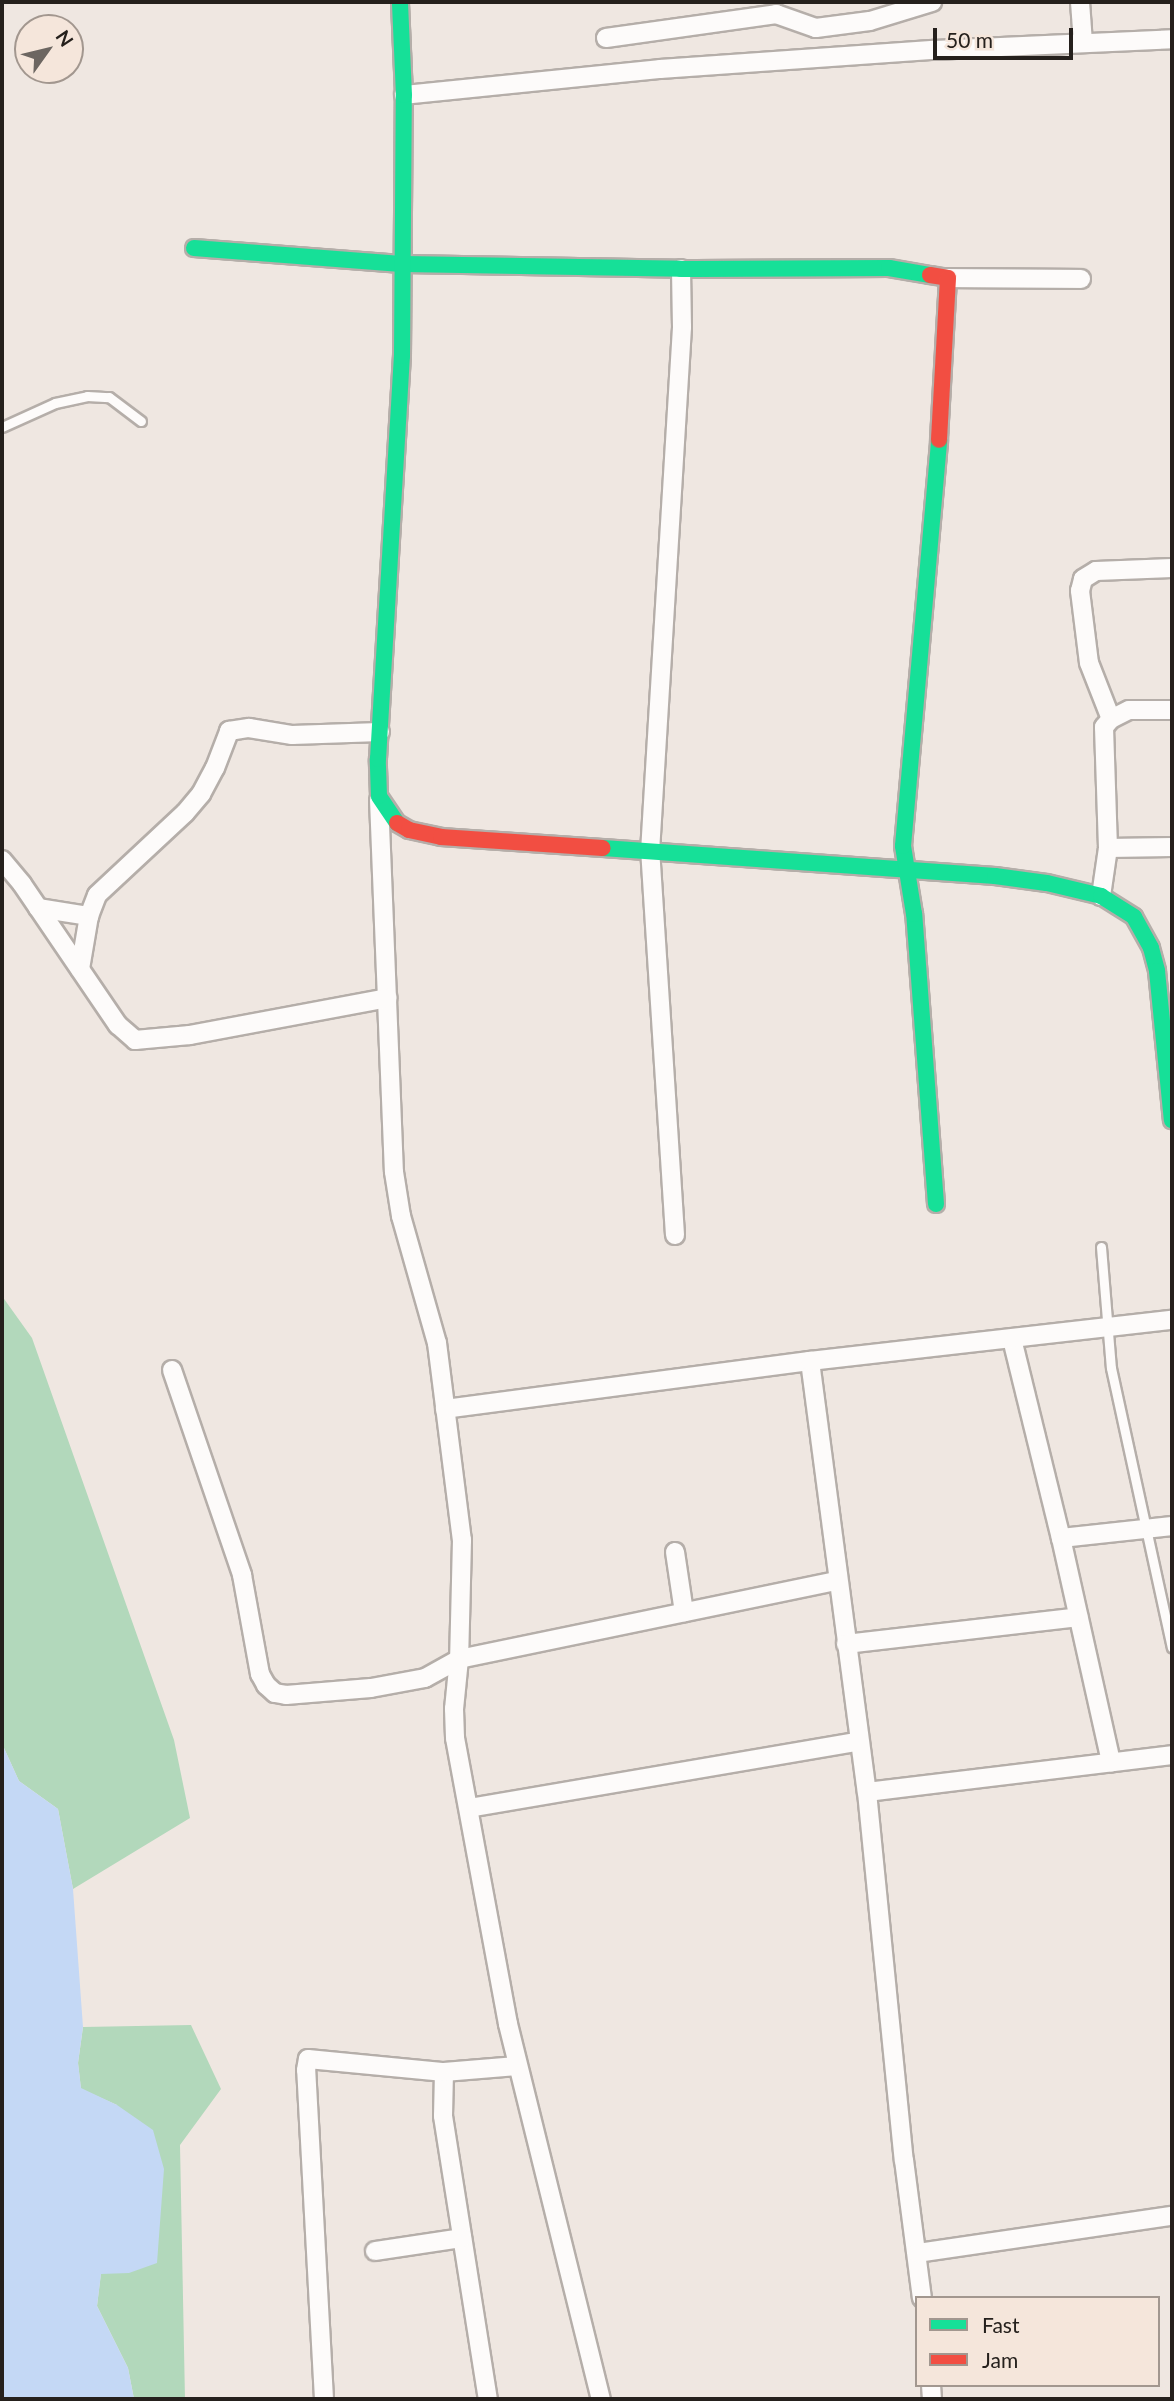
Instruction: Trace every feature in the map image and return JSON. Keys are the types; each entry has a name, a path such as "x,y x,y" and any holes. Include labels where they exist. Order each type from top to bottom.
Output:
{"street":[{"path":"400,2 404,95 404,264 379,796 394,1172 401,1216 437,1343 462,1540 455,1738 517,2066 541,2150 601,2399"},
{"path":"607,38 776,8 816,28 870,21 932,2"},
{"path":"1080,2 1083,43"},
{"path":"404,95 660,69 934,50 1172,39"},
{"path":"194,248 404,264 681,269 889,268 948,278 1081,279"},
{"path":"675,1236 650,852 682,327 681,269"},
{"path":"936,1205 914,914 905,871 905,817 936,489 948,278"},
{"path":"1111,719 1089,663 1080,592 1083,579 1096,571 1172,568"},
{"path":"1101,896 1108,848 1102,740 1104,727 1111,719 1129,710 1172,710"},
{"path":"80,969 89,916 97,895 162,836 201,794 229,731 249,728 292,735 380,732"},
{"path":"379,796 396,822 426,835 1046,883 1101,896 1134,917 1152,948 1157,971 1172,1120"},
{"path":"1108,848 1172,847"},
{"path":"2,860 118,1026 135,1040 190,1035 388,998"},
{"path":"38,908 89,916"},
{"path":"445,1409 810,1362 1172,1320"},
{"path":"1012,1339 1061,1538 1111,1762"},
{"path":"810,1362 867,1792 904,2160 922,2296"},
{"path":"172,1370 242,1575 260,1674 266,1685 275,1693 286,1695 372,1688 425,1678 459,1659 837,1581"},
{"path":"1061,1538 1172,1526"},
{"path":"675,1552 684,1612"},
{"path":"846,1644 1078,1617"},
{"path":"469,1808 859,1741"},
{"path":"867,1792 1172,1755"},
{"path":"324,2399 306,2070 308,2059 444,2073 517,2066"},
{"path":"444,2073 443,2116 488,2399"},
{"path":"917,2253 1172,2216"},
{"path":"375,2251 462,2238"}],"lane":[{"path":"2,428 55,403 87,396 109,397 141,421"},
{"path":"1101,1247 1111,1368 1172,1647"}],"green space":[{"path":"2,1296 32,1338 174,1740 190,1818 73,1889 58,1809 19,1781 4,1748"},
{"path":"191,2025 221,2089 180,2145 185,2399 134,2399 128,2368 97,2306 101,2273 129,2273 117,2105 81,2089 78,2063 83,2027"}],"water":[{"path":"2,1731 4,1748 19,1781 58,1809 73,1889 83,2027 78,2063 81,2088 117,2105 153,2130 164,2169 157,2263 129,2273 101,2274 97,2306 128,2368 134,2399 2,2399"}],"traffic: fast":[{"path":"397,823 379,796 378,759 402,356 404,95 400,2"},
{"path":"194,248 404,264 681,269 889,268 930,275"},
{"path":"936,1204 914,914 903,846 939,440"},
{"path":"603,848 995,876 1047,883 1101,896 1134,917 1151,948 1157,971 1172,1120"}],"traffic: jam":[{"path":"930,275 948,278 939,440"},
{"path":"397,823 409,830 441,837 603,848"}]}
